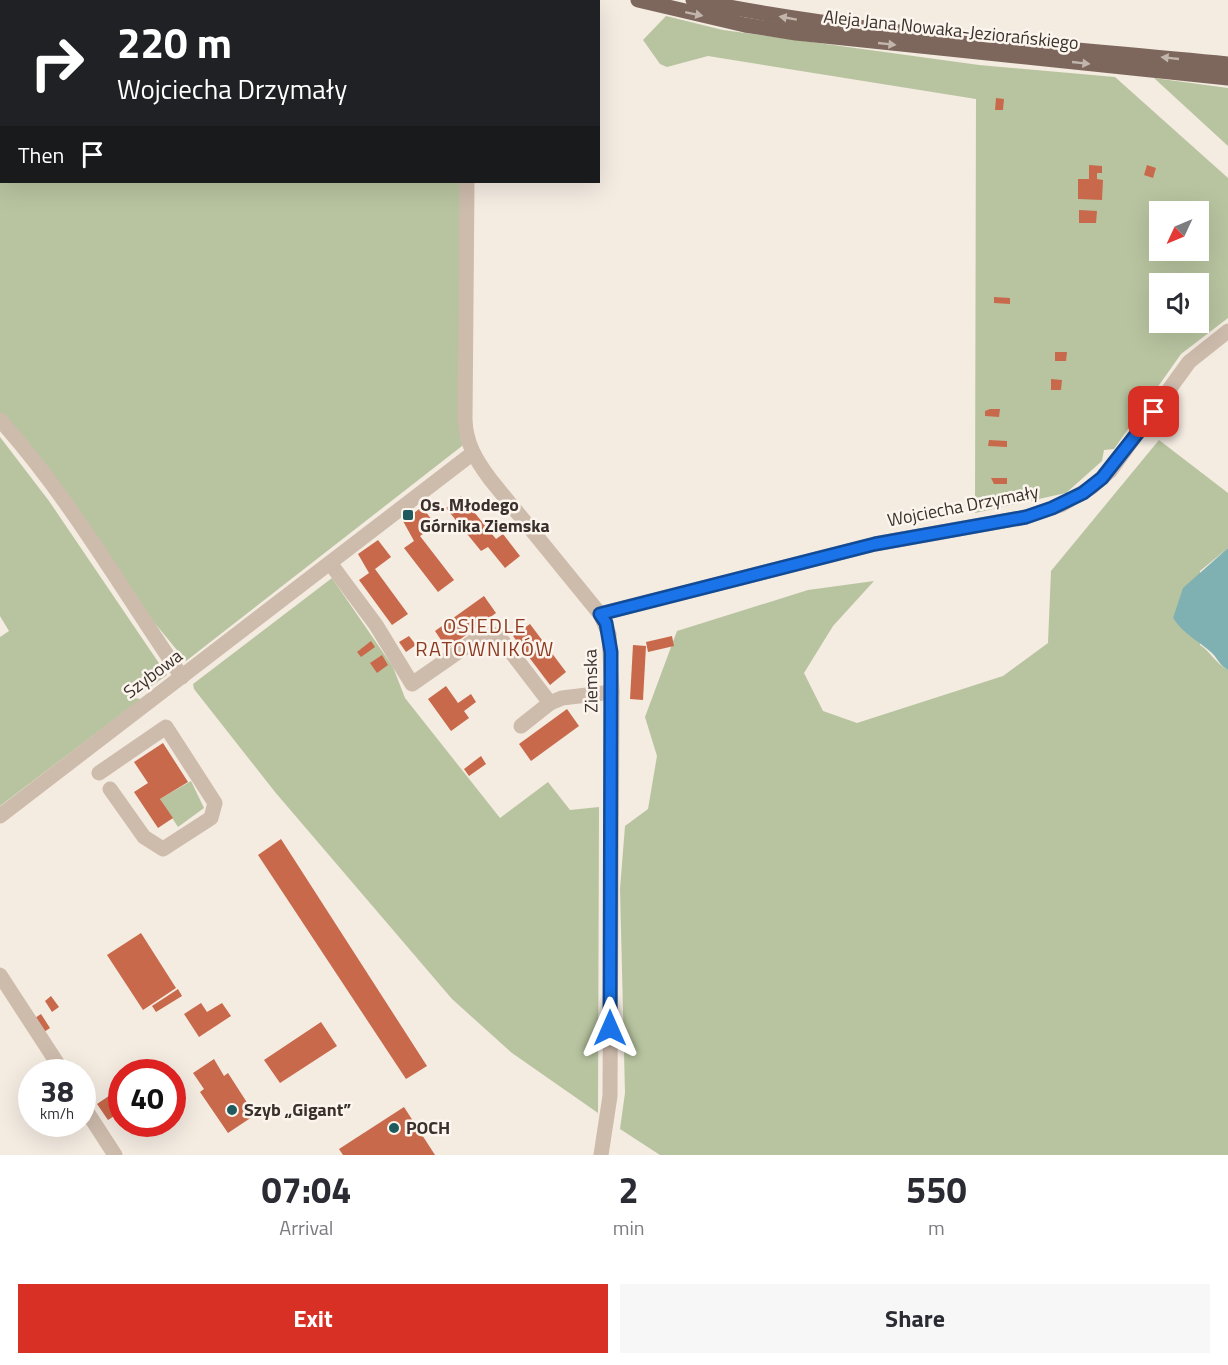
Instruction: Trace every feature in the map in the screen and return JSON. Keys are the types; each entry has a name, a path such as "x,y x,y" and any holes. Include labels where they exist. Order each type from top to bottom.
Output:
{"main road":[{"name":"Aleja Jana Nowaka-Jeziorańskiego","path":"638,0 744,25 796,33 1228,78"},
{"name":"Aleja Jana Nowaka-Jeziorańskiego","path":"693,0 832,24 1228,64"}],"street":[{"name":"Ziemska","path":"467,183 465,420 472,453 600,614 609,634 612,692 610,1096 601,1155"},
{"name":"Wojciecha Drzymały","path":"600,614 875,544 1026,517 1061,505 1083,493 1110,471 1189,362 1228,332"},
{"path":"0,420 32,455 182,676"},
{"name":"Szybowa","path":"0,816 472,453"},
{"path":"330,563 376,626 412,684 484,634 493,634 501,639 550,703"},
{"path":"520,726 550,703 562,698 612,692"},
{"path":"99,773 166,728 215,803 211,818 163,849 144,837 110,789"},
{"path":"0,975 55,1059"},
{"path":"96,1126 115,1155"}],"green space":[{"path":"666,16 723,30 979,65 1115,77 1228,178 1228,318 1209,333 1209,273 1149,273 1149,333 1208,333 1181,354 1114,449 1104,450 1102,461 1066,493 975,513 976,99 708,56 667,67 660,64 643,40"},
{"path":"1154,78 1228,88 1228,146"},
{"path":"0,183 461,183 462,446 186,661 153,621 56,482 0,415"},
{"path":"0,437 49,501 167,675 135,698 141,699 0,806 0,637 9,631 0,616"},
{"path":"1159,440 1228,493 1228,548 1200,571 1200,645 1228,670 1228,1155 660,1155 620,1129 625,1093 620,889 625,826 648,809 657,756 645,717 677,631 808,590 874,581 833,626 804,673 823,711 857,723 1003,676 1048,643 1051,571"},
{"path":"332,578 393,667 405,698 500,818 548,782 570,810 599,807 598,1113 512,1053 452,999 275,792 194,689 193,684"},
{"path":"191,781 204,808 178,827 160,799"}],"water":[{"path":"1228,548 1228,670 1212,653 1182,629 1173,618 1183,588"}],"building":[{"path":"996,98 1004,99 1003,110 995,110"},
{"path":"1089,165 1102,166 1102,173 1097,173 1097,179 1103,180 1102,200 1078,199 1078,179 1089,179"},
{"path":"1147,165 1156,168 1153,178 1144,175"},
{"path":"1079,210 1097,211 1096,223 1079,223"},
{"path":"994,297 1010,298 1010,304 994,303"},
{"path":"1055,352 1067,352 1066,361 1055,361"},
{"path":"1051,379 1062,380 1061,390 1051,390"},
{"path":"1000,409 999,417 985,416 985,411"},
{"path":"989,440 1007,441 1007,447 988,446"},
{"path":"991,478 1007,478 1007,484 994,484"},
{"path":"461,496 496,539 503,534 520,556 505,568 488,547 481,551 446,508"},
{"path":"422,507 436,525 420,536 454,580 438,592 404,548 414,541 403,521"},
{"path":"378,540 391,557 375,569 408,614 392,625 359,580 369,573 358,554"},
{"path":"484,596 496,613 447,649 435,631"},
{"path":"530,624 566,672 550,685 513,636"},
{"path":"409,636 416,645 406,652 399,642"},
{"path":"672,636 674,646 648,652 646,642"},
{"path":"371,641 375,647 361,657 357,652"},
{"path":"633,645 646,646 643,700 630,699"},
{"path":"382,655 388,665 377,673 370,663"},
{"path":"446,686 458,703 471,694 476,702 464,711 469,718 451,731 428,699"},
{"path":"567,709 579,726 531,761 519,744"},
{"path":"163,743 188,782 160,799 173,818 158,828 134,792 148,783 134,762"},
{"path":"481,756 486,764 469,776 464,769"},
{"path":"281,839 427,1066 406,1079 258,855"},
{"path":"141,933 176,988 143,1010 107,955"},
{"path":"178,989 182,996 156,1012 152,1006"},
{"path":"51,996 59,1007 52,1012 45,1001"},
{"path":"201,1003 207,1012 222,1003 231,1016 199,1037 184,1014"},
{"path":"41,1014 50,1028 44,1032 35,1018"},
{"path":"321,1022 337,1046 280,1083 264,1060"},
{"name":"Szyb „Gigant”","path":"214,1059 224,1076 228,1073 255,1115 228,1133 200,1092 204,1089 193,1073"},
{"path":"108,1097 108,1120 97,1104"},
{"name":"POCH","path":"404,1107 435,1155 343,1155 339,1149"}],"place":[{"name":"Os. Młodego Górnika Ziemska","path":"408,515"},
{"name":"Szyb „Gigant”","path":"232,1110"},
{"name":"POCH","path":"394,1128"}],"district":[{"name":"OSIEDLE RATOWNIKÓW","path":"485,638"}],"route":[{"path":"610,1028 612,692 609,634 600,614 631,604 894,539 1026,517 1052,508 1083,493 1102,478 1124,454 1154,412"}]}
